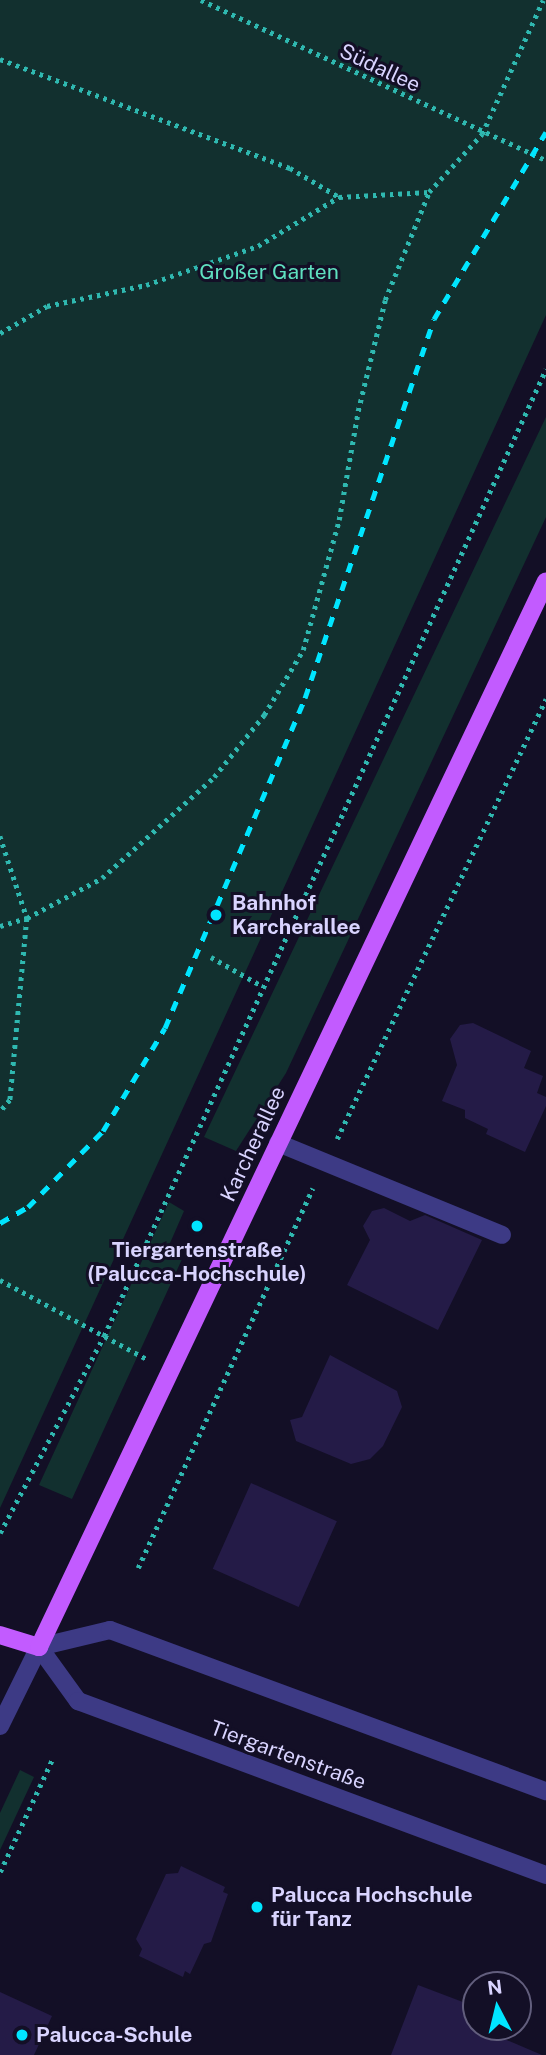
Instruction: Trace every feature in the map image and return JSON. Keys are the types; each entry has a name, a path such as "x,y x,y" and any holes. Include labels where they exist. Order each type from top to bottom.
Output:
{"main road":[{"name":"Karcherallee","path":"39,1647 546,581"},
{"path":"0,1635 39,1647"}],"street":[{"path":"278,1143 502,1235"},
{"path":"39,1647 110,1630 546,1791"},
{"name":"Karcherallee","path":"0,1726 39,1647"},
{"name":"Tiergartenstraße","path":"39,1647 78,1701 546,1875"}],"path":[{"name":"Südallee","path":"201,0 482,134 546,160"},
{"path":"0,926 27,918 102,878 214,776 264,715 303,650 339,520 358,411 385,300 429,192 482,134 543,0"},
{"path":"0,59 290,169 339,197"},
{"path":"0,333 47,306 146,285 258,246 339,197 429,192"},
{"path":"0,1533 104,1336 546,369"},
{"path":"138,1568 326,1162 546,699"},
{"path":"0,836 27,918 10,1100 0,1112"},
{"path":"211,957 262,986"},
{"path":"0,1280 170,1371"},
{"path":"0,1872 52,1758"}],"green space":[{"name":"Großer Garten","path":"0,0 546,0 546,315 0,1508"},
{"path":"546,417 546,517 286,1073 236,1151 204,1137"},
{"path":"169,1202 184,1211 167,1250 183,1257 72,1499 39,1485"},
{"path":"20,1770 34,1777 0,1850 0,1813"}],"building":[{"path":"473,1023 531,1051 524,1068 543,1076 537,1093 546,1097 546,1106 525,1152 486,1134 488,1129 465,1118 465,1110 442,1101 457,1065 450,1039 460,1025"},
{"path":"384,1208 410,1221 425,1215 482,1240 438,1330 347,1285 370,1240 363,1226 372,1211"},
{"path":"330,1355 397,1391 402,1407 383,1446 370,1459 351,1464 296,1441 290,1420 302,1417"},
{"path":"251,1483 337,1521 299,1607 213,1569"},
{"path":"181,1866 225,1887 223,1892 228,1894 211,1942 204,1944 190,1974 185,1971 183,1977 139,1956 142,1949 136,1939 166,1874 178,1873"},
{"path":"418,1985 462,2002 462,2041 509,2041 542,2055 391,2055"},
{"name":"Palucca-Schule","path":"0,1992 52,2016 34,2055 0,2055"}],"railway":[{"path":"0,1223 28,1207 103,1131 165,1028 305,698 434,319 546,132"}],"place":[{"name":"Bahnhof Karcherallee","path":"216,915"},
{"name":"Tiergartenstraße (Palucca-Hochschule)","path":"197,1226"},
{"name":"Palucca Hochschule für Tanz","path":"257,1907"},
{"name":"Palucca-Schule","path":"22,2035"}]}
